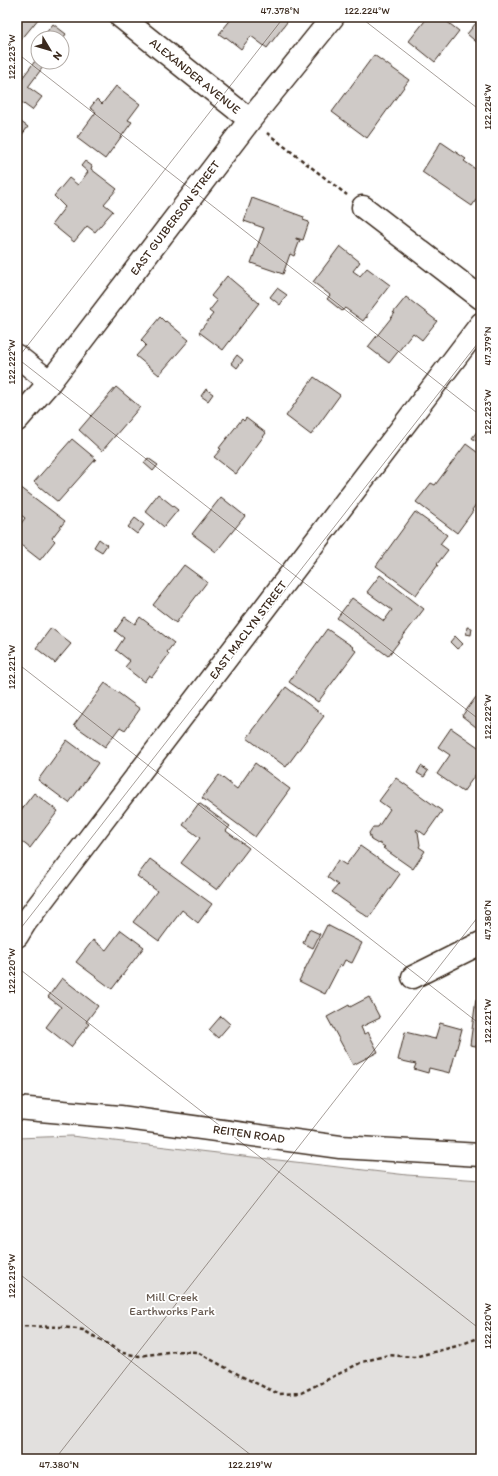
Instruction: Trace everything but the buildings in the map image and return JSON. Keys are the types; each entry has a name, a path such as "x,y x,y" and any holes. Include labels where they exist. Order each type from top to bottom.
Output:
{"street":[{"name":"ALEXANDER AVENUE","path":"121,17 250,120"},
{"name":"EAST GUIBERSON STREET","path":"17,420 50,382 250,120 333,17"},
{"path":"363,207 481,298"},
{"name":"EAST MACLYN STREET","path":"17,936 481,324"},
{"path":"17,356 50,382"},
{"path":"413,977 481,943"},
{"name":"REITEN ROAD","path":"17,1108 120,1117 340,1147 481,1155"}],"path":[{"path":"250,120 363,207"},
{"path":"17,1326 63,1327 84,1330 123,1353 139,1356 175,1351 197,1352 245,1378 279,1394 300,1393 368,1360 388,1355 414,1357 457,1346 481,1337"}],"green space":[{"name":"Mill Creek Earthworks Park","path":"71,1136 407,1175 481,1180 481,1459 17,1459 17,1138"}]}
